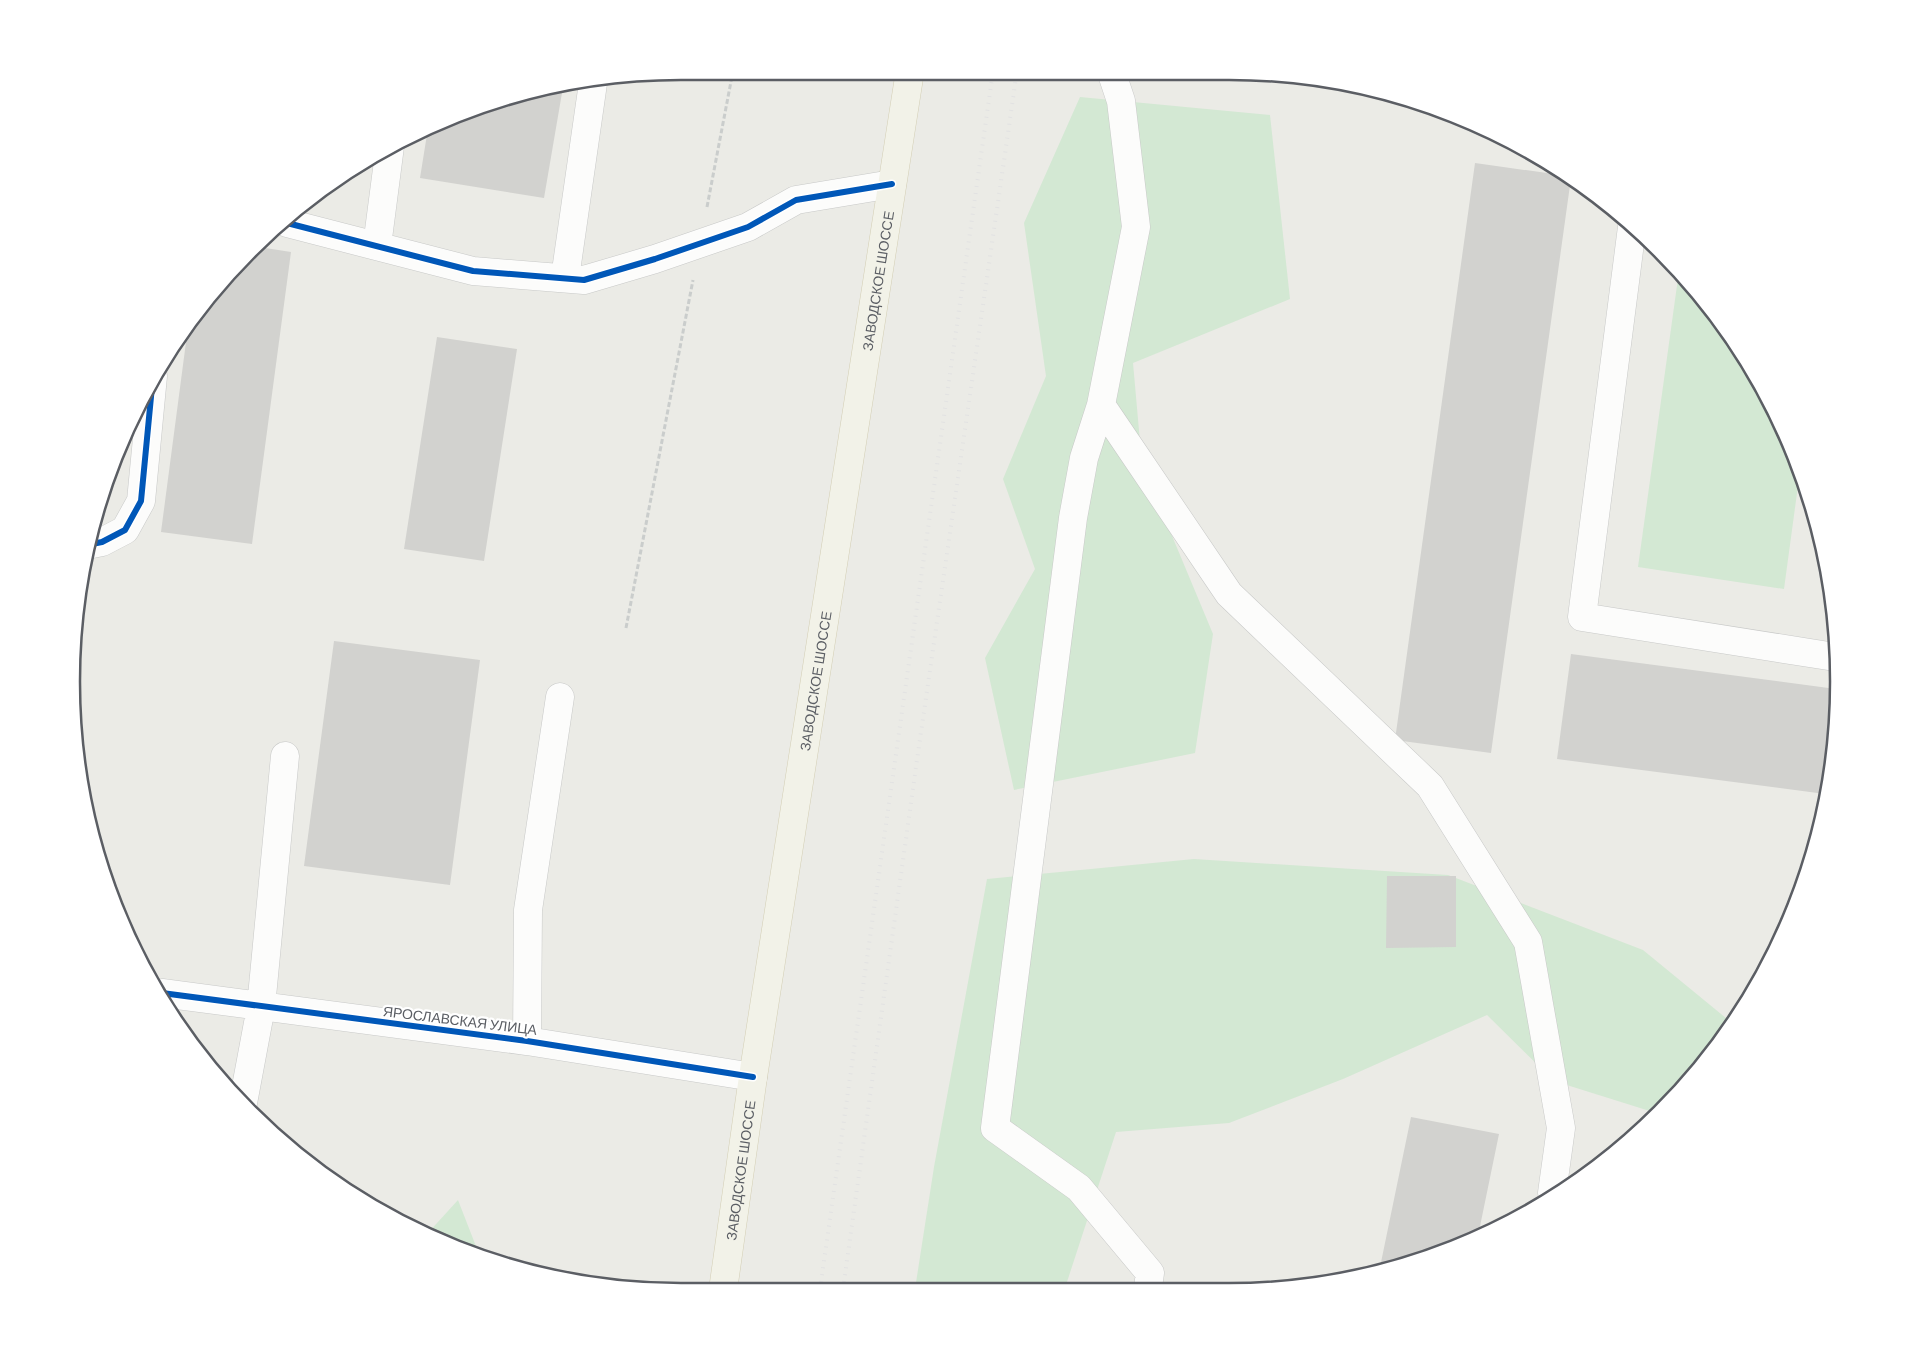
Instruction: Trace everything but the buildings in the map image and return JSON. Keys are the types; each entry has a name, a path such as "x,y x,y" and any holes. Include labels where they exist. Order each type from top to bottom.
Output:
{"main road":[{"name":"ЗАВОДСКОЕ ШОССЕ","path":"724,1283 753,1077 909,80"}],"street":[{"path":"1114,80 1121,101 1136,226 1101,405 1084,458 1073,518 995,1128 1079,1188 1150,1273 1149,1283"},
{"path":"565,278 592,87"},
{"path":"377,246 389,157"},
{"path":"291,224 473,271 584,280 655,259 748,227 796,200 892,184"},
{"path":"1631,235 1582,617 1829,655"},
{"path":"96,543 125,530 141,501 151,399"},
{"path":"1101,405 1229,594 1430,786 1528,942 1561,1128 1553,1188"},
{"path":"527,1041 528,910 560,697"},
{"path":"245,1095 261,1007 286,756"},
{"name":"ЯРОСЛАВСКАЯ УЛИЦА","path":"168,994 527,1041 753,1077"}],"path":[{"path":"626,628 731,80"}],"green space":[{"path":"1080,97 1270,115 1290,299 1133,363 1142,464 1213,634 1195,753 1014,790 985,658 1035,569 1003,479 1046,376 1024,223"},
{"path":"1678,281 1706,315 1729,347 1749,381 1768,415 1798,487 1784,589 1638,567"},
{"path":"1194,859 1448,875 1643,950 1727,1019 1681,1078 1650,1111 1554,1081 1487,1015 1343,1079 1229,1123 1116,1132 1067,1283 916,1283 934,1167 987,879"},
{"path":"458,1200 476,1246 451,1237 432,1229"}],"railway":[{"path":"821,1283 992,80"},
{"path":"844,1283 917,760 1016,80"}],"cycle path":[{"path":"291,224 473,271 584,280 655,259 748,227 796,200 892,184"},
{"path":"96,543 125,530 141,501 151,399"},
{"path":"168,994 527,1041 753,1077"}]}
